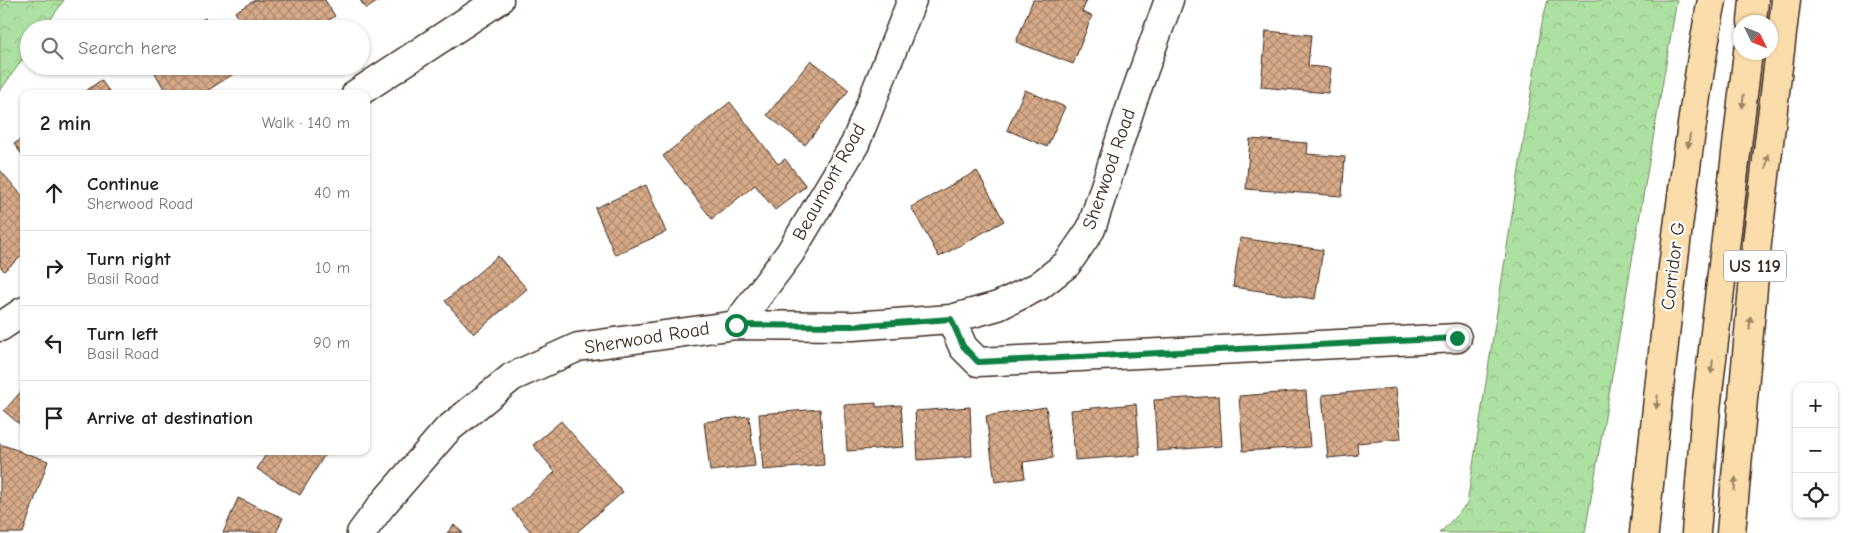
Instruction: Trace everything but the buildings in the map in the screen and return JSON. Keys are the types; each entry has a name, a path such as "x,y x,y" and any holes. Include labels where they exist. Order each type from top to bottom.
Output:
{"highway":[{"name":"Corridor G","path":"1644,533 1664,336 1704,41 1712,0"},
{"path":"1753,15 1754,0"},
{"name":"US 119","path":"1731,533 1757,243 1786,0"},
{"path":"1696,533 1706,409 1747,60"}],"street":[{"path":"362,90 499,0"},
{"name":"Beaumont Road","path":"736,325 790,253 854,144 912,0"},
{"name":"Sherwood Road","path":"361,533 382,505 447,430 512,377 578,347 736,325 853,326 951,319 998,306 1039,286 1067,264 1091,229 1133,100 1169,0"},
{"path":"0,327 20,314"},
{"path":"951,319 963,346 978,362 1457,338"}],"green space":[{"path":"0,0 64,0 50,20 20,20 20,63 0,91"},
{"path":"1548,0 1677,0 1585,533 1440,533 1467,504 1542,22"}],"route":[{"path":"736,325 853,326 951,319 963,346 978,362 1457,338"}]}
